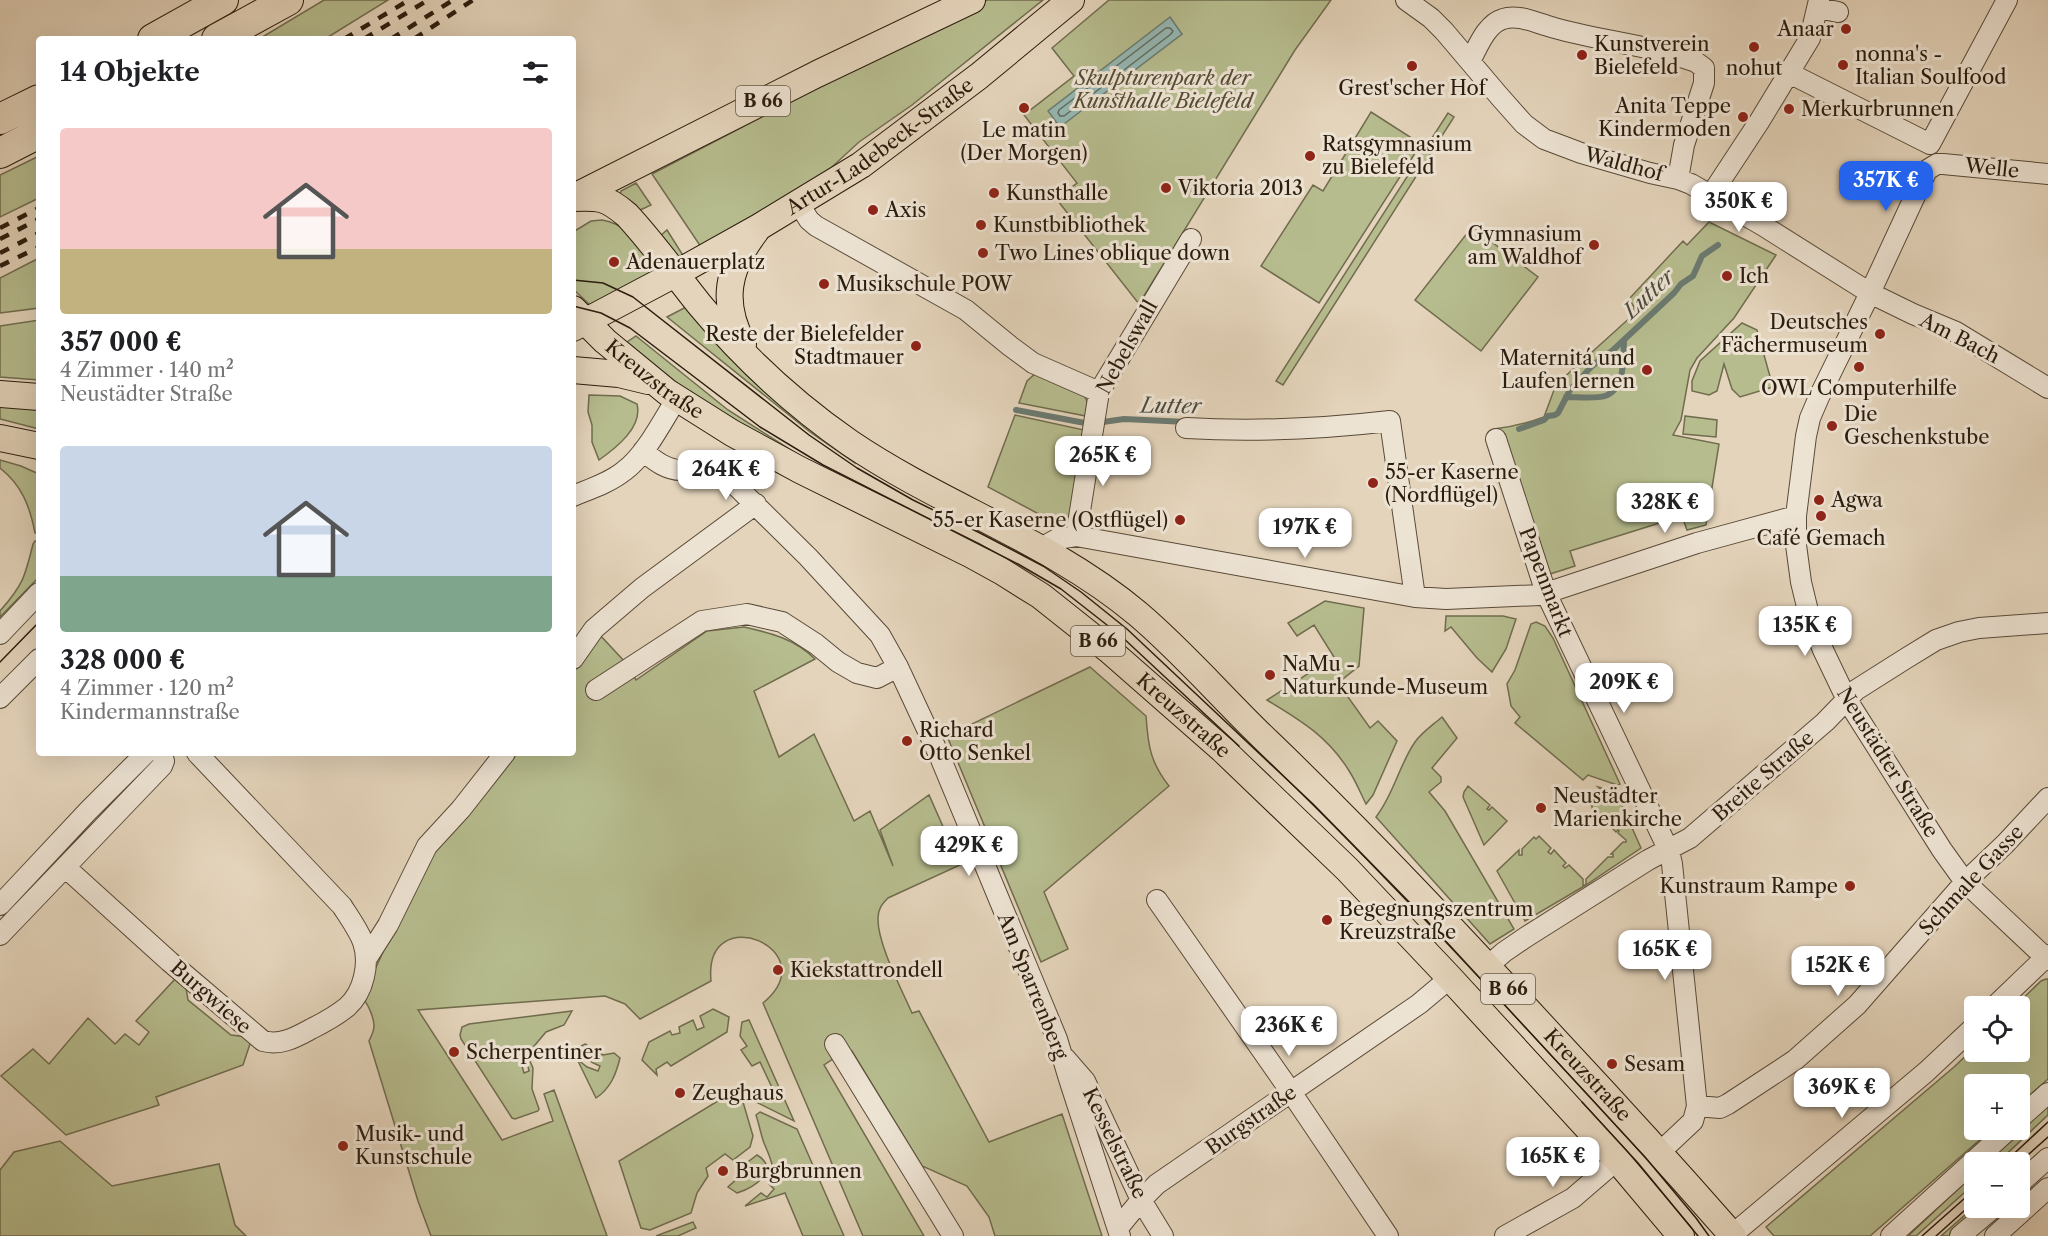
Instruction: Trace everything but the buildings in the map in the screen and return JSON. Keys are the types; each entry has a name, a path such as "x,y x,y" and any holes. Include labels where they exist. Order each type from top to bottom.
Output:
{"highway":[{"path":"158,36 223,0"},
{"path":"222,36 288,0"},
{"path":"0,119 36,101"},
{"path":"0,153 36,135"}],"main road":[{"name":"B 66","path":"576,196 817,74 972,0"},
{"name":"Artur-Ladebeck-Straße","path":"675,274 799,204 861,165 979,76 1071,0"},
{"path":"576,198 598,197 616,206 639,227 675,274 577,320"},
{"name":"B 66","path":"754,362 735,330 729,300 732,274 739,257 759,227"},
{"name":"Kreuzstraße","path":"675,274 726,335 754,362 799,404 853,445 950,501 1041,548 1094,580 1156,630 1355,827 1488,966 1733,1236"},
{"name":"Kreuzstraße","path":"577,320 667,391 732,433 800,471 972,555 1041,596 1109,650 1223,750 1347,869 1617,1160 1681,1236"},
{"name":"B 66","path":"576,370 633,376 667,391"},
{"path":"0,394 36,397"}],"street":[{"name":"Waldhof","path":"1406,0 1431,18 1524,124 1544,139 1581,153 1678,179 1711,195 1870,293"},
{"path":"1930,144 2000,2"},
{"path":"1711,195 1810,38 1819,4 1838,12"},
{"path":"1470,61 1495,22 1506,17 1519,18 1696,62 1704,68 1704,83 1684,145 1678,179"},
{"path":"1789,73 1890,112 1930,144 1936,164"},
{"name":"Welle","path":"1936,164 2048,174"},
{"name":"Neustädter Straße","path":"1936,164 1924,174 1810,418 1796,516 1796,545 1801,582 1808,611 1823,650 1847,700 1942,850 1965,882 2047,958"},
{"path":"799,204 812,223 966,310 1027,360 1099,392"},
{"name":"Nebelswall","path":"1076,536 1099,392 1191,238"},
{"name":"Am Bach","path":"1870,293 1956,332 2048,388"},
{"path":"576,495 611,480 627,470 642,451 667,391"},
{"path":"1186,429 1258,431 1326,428 1390,421 1415,597"},
{"name":"Papenmarkt","path":"1496,439 1546,593 1669,851 1696,1106"},
{"path":"18,442 36,451"},
{"name":"Am Sparrenberg","path":"642,451 654,461 668,467 681,470 711,467 722,472 808,557 880,635 898,667 951,781 988,876 1058,1039 1119,1232"},
{"path":"576,654 594,629 642,588 756,504"},
{"path":"1041,548 1057,539 1076,536 1415,597 1532,596 1697,543 1796,516"},
{"path":"0,634 36,596"},
{"path":"596,690 702,621 747,614 782,622 857,673 877,678 898,667"},
{"name":"Breite Straße","path":"1488,966 1504,952 1648,860 1690,838 1826,722 1864,684 1936,640 1959,632 1978,628 2048,623"},
{"path":"0,698 36,662"},
{"path":"0,905 138,756"},
{"path":"0,935 162,765 164,761 162,756"},
{"path":"200,756 342,906 362,941 367,958"},
{"name":"Burgwiese","path":"65,867 170,962 263,1041 281,1042 316,1026 349,1005 359,990 367,958 388,925 428,846 503,756"},
{"name":"Schmale Gasse","path":"1696,1106 1720,1108 1728,1104 1804,1052 1857,1005 1965,882 2048,798"},
{"path":"1157,900 1388,1236"},
{"path":"2006,996 2047,958"},
{"name":"Burgstraße","path":"1119,1232 1141,1200 1157,1184 1419,1004 1450,978"},
{"path":"1733,1236 1926,1072 1964,1036"},
{"path":"835,1044 953,1236"},
{"name":"Kesselstraße","path":"1062,1054 1085,1081 1141,1200 1163,1236"},
{"path":"2030,1109 2048,1092"},
{"path":"1659,1152 1693,1121 1696,1106"},
{"path":"1891,1236 1997,1140"},
{"path":"1504,1236 1573,1198 1617,1160"},
{"path":"2030,1176 2046,1164"},
{"path":"1995,1236 2048,1188"},
{"path":"1960,1236 1981,1218"}],"green space":[{"path":"324,0 388,0 330,36 264,36"},
{"path":"987,0 1043,0 912,105 859,142 820,178 701,247 652,174"},
{"name":"Skulpturenpark der Kunsthalle Bielefeld","path":"1109,0 1331,0 1295,50 1139,304 1058,201 1059,197 1077,183 1024,115 1074,76 1052,48"},
{"path":"1371,112 1421,144 1319,303 1261,266 1313,185 1323,191"},
{"path":"1448,113 1454,117 1283,385 1276,381"},
{"path":"36,157 36,199 0,217 0,175"},
{"path":"636,183 651,205 638,211 620,195 621,191"},
{"name":"Adenauerplatz","path":"591,221 612,222 628,232 660,268 590,305 576,292 576,230"},
{"path":"1709,222 1776,255 1734,318 1697,358 1690,370 1681,420 1673,435 1719,444 1706,525 1687,530 1682,516 1570,551 1575,566 1550,574 1506,442 1494,429 1544,417 1554,390 1560,381 1633,315 1634,307 1629,299 1683,241 1687,245"},
{"path":"1472,227 1538,277 1481,351 1415,300"},
{"path":"667,230 684,257 677,261 659,237"},
{"path":"36,260 36,308 0,313 0,278"},
{"path":"688,306 746,374 799,421 855,463 810,432 667,317"},
{"path":"36,320 36,380 0,377 0,326"},
{"path":"1742,323 1757,330 1773,387 1740,397 1732,389 1724,364 1717,391 1709,395 1692,391 1692,381 1700,361"},
{"path":"636,336 728,410 799,455 797,459 682,387 627,342"},
{"path":"1036,373 1083,394 1087,401 1086,416 1019,403 1027,381"},
{"path":"589,395 620,396 637,404 638,413 632,429 620,443 599,460 592,442 592,425 588,412"},
{"path":"0,404 36,408 36,428 0,419"},
{"path":"1015,415 1084,430 1072,519 1061,522 1052,521 988,487"},
{"path":"1685,416 1717,420 1716,437 1683,434"},
{"path":"0,460 36,473 36,533 24,497 14,482 0,468"},
{"path":"36,541 36,580 0,617 0,611 22,580 33,544"},
{"path":"1325,601 1364,608 1359,666 1338,683 1370,728 1378,721 1397,741 1373,795 1366,804 1351,774 1334,750 1314,731 1267,700 1334,657 1314,625 1297,636 1288,623"},
{"path":"1446,616 1503,616 1516,619 1506,649 1492,672 1451,627 1445,631"},
{"path":"1536,622 1545,626 1553,638 1620,784 1588,775 1583,780 1515,723 1520,717 1511,706 1507,684 1515,670 1531,624"},
{"path":"744,627 773,634 799,646 815,659 754,691 779,757 814,734 854,821 870,811 893,866 880,830 929,795 960,865 888,898 882,905 878,915 879,928 891,966 912,1013 919,1011 989,1142 1062,1114 1102,1236 995,1236 989,1217 967,1186 922,1166 852,1051 848,1049 824,1065 924,1236 863,1236 763,1003 779,983 781,965 773,950 758,941 741,937 725,942 714,956 711,981 640,1019 625,1004 605,996 418,1010 502,1140 553,1121 544,1094 554,1090 607,1236 431,1236 369,1041 374,1030 374,1023 362,998 429,851 508,756 576,756 576,665 599,634 625,662 636,680 707,631"},
{"path":"1090,667 1146,716 1151,753 1169,786 1044,892 1068,949 1041,962 947,736"},
{"path":"1442,717 1457,738 1432,768 1441,777 1441,782 1429,792 1445,811 1514,929 1490,944 1376,817 1415,742"},
{"path":"1468,786 1490,805 1487,809 1492,807 1507,821 1484,845 1463,797"},
{"path":"1598,787 1616,792 1641,848 1586,885 1586,879 1608,857 1613,857 1611,854 1623,842 1626,842 1618,833 1619,831 1616,832 1609,825 1609,821 1607,823 1601,816 1602,814 1599,815 1590,805 1602,791"},
{"path":"1539,836 1551,848 1548,852 1551,854 1554,850 1566,863 1563,866 1565,868 1569,865 1583,879 1583,885 1586,885 1525,921 1497,871 1519,850 1519,855 1522,855 1522,849 1534,837 1536,839"},
{"path":"177,977 186,988 188,1000 231,1035 247,1037 251,1041 243,1065 156,1097 159,1105 66,1135 1,1076 33,1049 49,1064 88,1018 115,1044 125,1034 139,1045 149,1032 136,1021"},
{"path":"2048,979 2048,1079 2030,1095 2030,1074 1964,1074 1964,1140 1980,1140 1870,1236 1774,1236 1766,1227 1964,1058 1964,1062 2030,1062 2030,996 2025,996 2041,981"},
{"path":"713,1009 729,1017 727,1032 671,1066 667,1062 656,1069 657,1075 642,1060 649,1042 670,1031 672,1035 680,1033 679,1027 693,1020 697,1030 704,1027 700,1016"},
{"path":"572,1011 564,1025 546,1032 524,1058 520,1059 524,1073 529,1071 527,1062 529,1059 533,1068 532,1089 539,1109 515,1119 512,1118 461,1039 462,1027 469,1024"},
{"path":"749,1020 794,1121 752,1100 775,1094 760,1062 752,1066 741,1050 747,1046 740,1036 742,1022"},
{"path":"585,1044 603,1055 614,1053 620,1058 617,1070 606,1090 596,1098 577,1059 587,1067 598,1071 600,1066 587,1059 577,1048"},
{"path":"731,1093 743,1102 753,1136 750,1147 733,1160 725,1154 706,1168 708,1176 697,1193 691,1213 650,1230 641,1228 619,1161"},
{"path":"2048,1104 2048,1115 2030,1132 2030,1121"},
{"path":"760,1112 797,1129 844,1236 803,1236 785,1193 745,1206 761,1193 767,1197 774,1189 769,1184 772,1164 756,1115"},
{"path":"2010,1140 2021,1140 2009,1152 1997,1152"},
{"path":"60,1141 112,1186 219,1164 235,1225 246,1236 0,1236 0,1170 14,1152"},
{"path":"757,1155 767,1167 762,1178 737,1193 728,1187 741,1175 740,1168"},
{"path":"1964,1183 1964,1193 1916,1236 1908,1236"},
{"path":"1964,1216 1964,1218 1970,1218 1949,1236 1941,1236"},
{"path":"693,1222 696,1228 678,1236 656,1236"}],"water":[{"path":"1170,17 1182,34 1060,127 1048,111"}],"waterway":[{"name":"Lutter","path":"1519,429 1558,413 1570,390 1592,366 1612,351 1681,284 1693,276 1702,256 1718,245"},
{"name":"Lutter","path":"1566,397 1597,397 1612,392 1617,387 1622,372 1624,340"},
{"name":"Lutter","path":"1016,410 1085,423"},
{"name":"Lutter","path":"1103,422 1124,419 1187,422"}],"tram line":[{"path":"576,280 603,283 633,297 809,435 857,468 913,500 1043,566 1081,592 1127,629 1313,804 1417,910 1645,1157 1709,1236"},
{"path":"576,307 601,313 630,328 760,427 823,465 1018,564 1061,589 1121,636 1239,746"},
{"path":"0,662 36,625"},
{"path":"1582,1102 1638,1163 1698,1236"},
{"path":"2016,1152 2048,1122"},
{"path":"2030,1153 2048,1137"},
{"path":"1922,1236 1964,1199"},
{"path":"1936,1236 1964,1211"}],"railway":[{"path":"349,36 409,0"},
{"path":"369,36 428,0"},
{"path":"396,36 453,0"},
{"path":"419,36 473,0"},
{"path":"0,228 36,210"},
{"path":"0,239 36,221"},
{"path":"0,253 36,235"},
{"path":"0,266 36,248"}],"place":[{"name":"Anaar","path":"1846,29"},
{"name":"nohut","path":"1754,47"},
{"name":"Kunstverein Bielefeld","path":"1582,55"},
{"name":"nonna's - Italian Soulfood","path":"1843,65"},
{"name":"Grest'scher Hof","path":"1412,66"},
{"name":"Le matin (Der Morgen)","path":"1024,108"},
{"name":"Merkurbrunnen","path":"1789,109"},
{"name":"Anita Teppe Kindermoden","path":"1743,117"},
{"name":"Ratsgymnasium zu Bielefeld","path":"1310,156"},
{"name":"Viktoria 2013","path":"1166,188"},
{"name":"Kunsthalle","path":"994,193"},
{"name":"Axis","path":"873,210"},
{"name":"Kunstbibliothek","path":"981,225"},
{"name":"Gymnasium am Waldhof","path":"1594,245"},
{"name":"Two Lines oblique down","path":"983,253"},
{"name":"Adenauerplatz","path":"614,262"},
{"name":"Ich","path":"1727,276"},
{"name":"Musikschule POW","path":"824,284"},
{"name":"Deutsches Fächermuseum","path":"1880,334"},
{"name":"Reste der Bielefelder Stadtmauer","path":"916,346"},
{"name":"OWL Computerhilfe","path":"1859,367"},
{"name":"Maternitá und Laufen lernen","path":"1647,370"},
{"name":"Die Geschenkstube","path":"1832,426"},
{"name":"55-er Kaserne (Nordflügel)","path":"1373,483"},
{"name":"Agwa","path":"1819,500"},
{"name":"Café Gemach","path":"1821,516"},
{"name":"55-er Kaserne (Ostflügel)","path":"1180,520"},
{"name":"NaMu - Naturkunde-Museum","path":"1270,675"},
{"name":"Richard Otto Senkel","path":"907,741"},
{"name":"Neustädter Marienkirche","path":"1541,808"},
{"name":"Kunstraum Rampe","path":"1850,886"},
{"name":"Begegnungszentrum Kreuzstraße","path":"1327,920"},
{"name":"Kiekstattrondell","path":"778,970"},
{"name":"Scherpentiner","path":"454,1052"},
{"name":"Sesam","path":"1612,1064"},
{"name":"Zeughaus","path":"680,1093"},
{"name":"Musik- und Kunstschule","path":"343,1146"},
{"name":"Burgbrunnen","path":"723,1171"}]}
